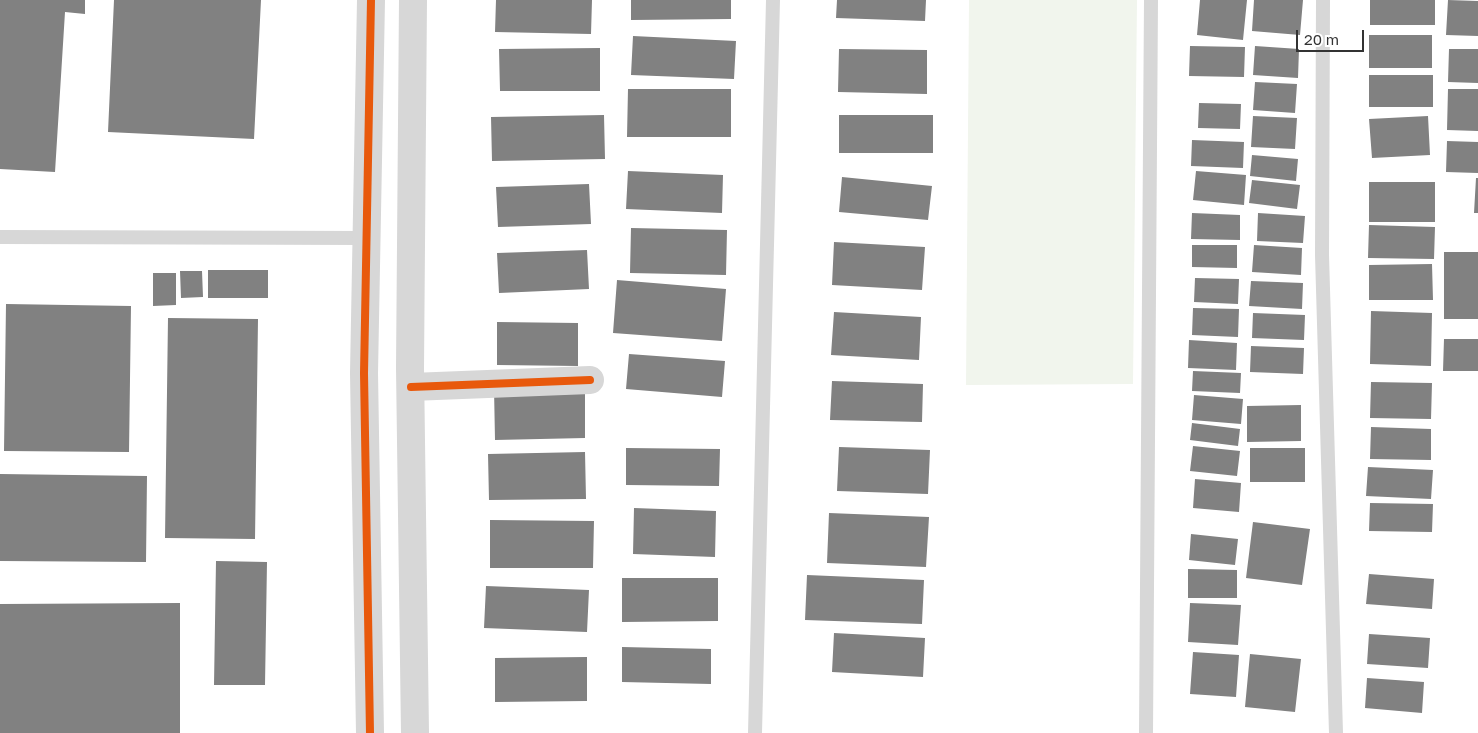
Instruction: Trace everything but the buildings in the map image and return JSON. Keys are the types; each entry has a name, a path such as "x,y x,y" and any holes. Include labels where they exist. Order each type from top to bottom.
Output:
{"street":[{"path":"370,733 364,373 371,0"},
{"path":"413,0 411,387 415,733"},
{"path":"411,387 590,380"}],"lane":[{"path":"755,733 773,0"},
{"path":"1146,733 1151,0"},
{"path":"1323,0 1322,255 1336,733"},
{"path":"0,237 367,238"}],"shaded area":[{"path":"969,0 1137,0 1133,384 966,385"}],"cycle path":[{"path":"370,733 364,373 371,0"},
{"path":"411,387 590,380"}]}
